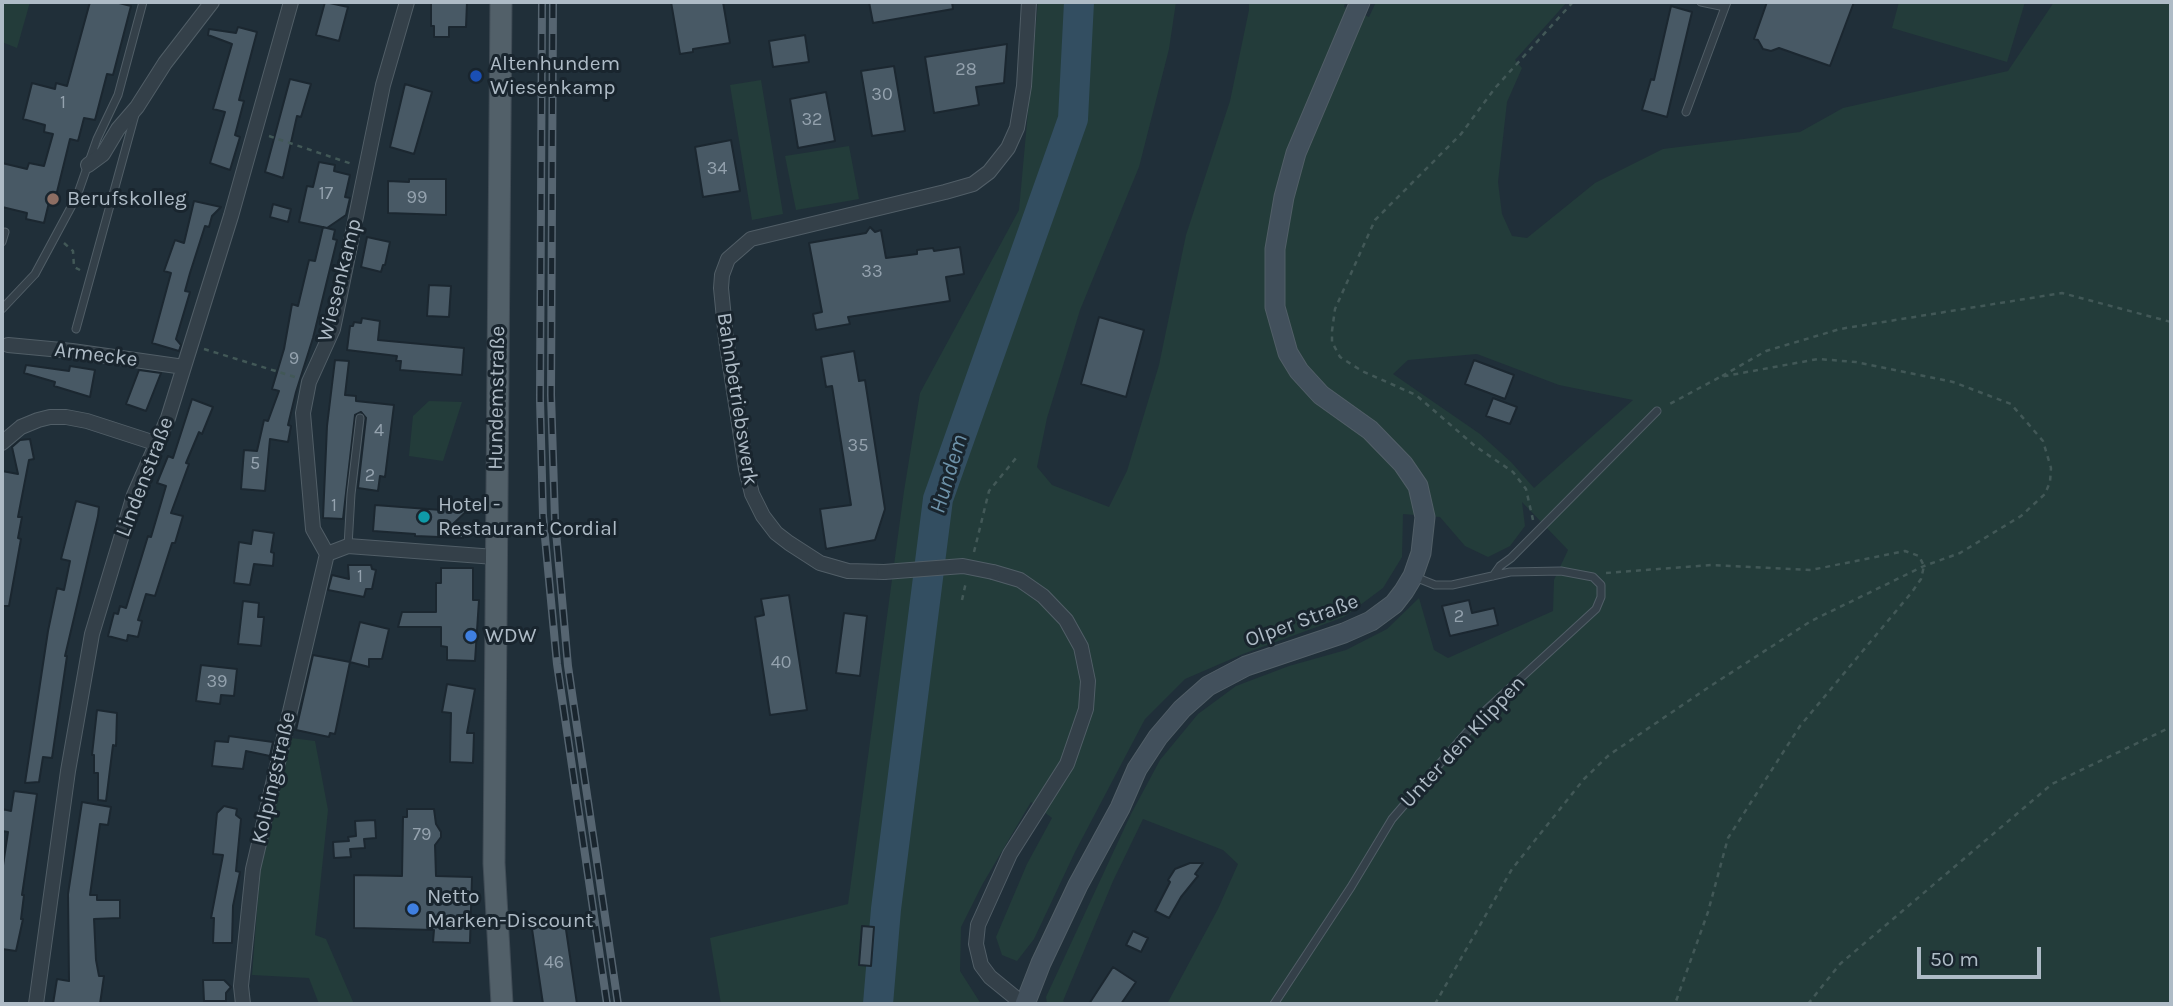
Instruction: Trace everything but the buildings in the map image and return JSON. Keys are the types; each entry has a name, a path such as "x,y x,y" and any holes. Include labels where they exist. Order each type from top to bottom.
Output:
{"main road":[{"name":"Hundemstraße","path":"501,2 495,557 495,877 502,1004"},
{"name":"Olper Straße","path":"1024,1004 1062,918 1120,808 1137,769 1158,737 1182,709 1208,686 1246,666 1344,633 1371,621 1394,604 1413,576 1424,536 1425,517 1418,486 1403,464 1370,430 1321,395 1304,378 1288,353 1276,307 1275,249 1284,197 1296,153 1360,2"}],"street":[{"path":"88,165 103,154 165,63 212,2"},
{"name":"Lindenstraße","path":"36,1004 68,771 92,634 134,495 158,444 191,345 291,2"},
{"name":"Wiesenkamp","path":"327,554 313,528 303,413 309,382 333,329 383,85 407,2"},
{"name":"Bahnbetriebswerk","path":"1024,1004 990,977 981,965 976,944 978,925 1010,854 1067,764 1086,709 1088,681 1080,648 1066,620 1043,596 1020,580 963,566 884,572 848,571 820,563 776,533 763,516 752,494 746,469 720,288 728,259 751,239 945,192 973,184 989,172 1008,148 1017,128 1024,86 1028,2"},
{"name":"Armecke","path":"8,345 184,367"},
{"path":"2,443 21,428 38,420 66,417 158,444"},
{"path":"327,554 348,546 495,557"},
{"name":"Kolpingstraße","path":"243,1004 241,986 253,869 327,554"}],"lane":[{"path":"2,309 35,274 77,196 118,95 143,2"},
{"path":"1686,111 1726,4 1700,2"},
{"path":"76,329 137,107"},
{"path":"2,242 5,232"},
{"path":"1493,576 1657,411"},
{"path":"348,546 360,418"},
{"path":"1413,576 1434,585 1452,585 1510,572 1561,571 1593,577"},
{"name":"Unter den Klippen","path":"1274,1004 1392,819 1487,709 1596,609 1601,597 1601,585 1593,577"}],"path":[{"path":"1536,533 1526,489 1513,472 1475,446 1416,395 1340,357 1332,342 1332,331 1335,309 1375,220 1461,134 1495,88 1573,2"},
{"path":"255,132 365,169"},
{"path":"57,236 73,251 74,267 93,274"},
{"path":"1657,411 1766,351 1840,329 2062,293 2171,322"},
{"path":"191,345 309,382"},
{"path":"1434,1004 1512,869 1584,779 1609,755 1811,621 1924,566 1960,553 2021,516 2045,494 2050,482 2050,468 2043,441 2011,404 1953,382 1856,362 1818,359 1720,377"},
{"path":"974,552 989,491 1016,458"},
{"path":"1593,577 1608,572 1712,565 1811,570 1905,551 1919,556 1924,566 1921,579 1912,592 1800,726 1728,838 1708,912 1675,1004"},
{"path":"962,600 968,576"},
{"path":"1808,1004 1840,964 2052,784 2171,727"}],"green space":[{"path":"2,2 30,2 17,48 2,42"},
{"path":"1038,2 1176,2 1169,49 1139,167 1080,310 1047,418 1037,467 1052,485 1109,507 1127,471 1159,365 1186,235 1230,101 1249,2 1345,2 1344,7 1369,17 1376,2 1567,2 1515,60 1522,68 1507,102 1498,182 1502,214 1512,236 1527,238 1595,183 1663,149 1800,132 1843,108 2008,71 2054,2 2171,2 2171,1004 1167,1004 1218,909 1238,864 1223,850 1143,819 1113,881 1063,1001 1067,1004 1047,1004 1046,997 1131,814 1160,760 1198,714 1236,686 1289,666 1346,650 1387,629 1419,598 1434,650 1448,658 1553,611 1554,580 1568,550 1522,502 1525,526 1510,546 1488,557 1465,546 1440,517 1403,514 1402,557 1383,588 1344,617 1243,654 1185,679 1145,719 1075,852 1034,939 1017,961 1002,955 996,937 1027,864 1052,818 1031,802 982,885 961,927 960,971 981,1004 721,1004 710,938 848,904 904,491 920,393 1019,210","holes":["1477,354 1559,385 1633,400 1534,488 1511,462 1480,434 1393,374 1408,360"]},
{"path":"1899,2 2025,2 2007,62 1892,28"},
{"path":"761,80 783,214 752,220 730,85"},
{"path":"849,146 859,199 796,210 785,156"},
{"path":"429,401 462,402 443,461 409,456 413,416"},
{"path":"291,738 315,741 328,810 315,935 326,939 354,1004 319,1004 309,978 252,975 260,871"}],"waterway":[{"name":"Hundem","path":"878,1004 886,909 938,499 1073,119 1079,2"}],"railway":[{"path":"542,2 540,399 543,516 557,664 607,1004"},
{"path":"553,2 551,395 555,520 568,666 618,1004"}],"place":[{"name":"Altenhundem Wiesenkamp","path":"476,76"},
{"name":"Berufskolleg","path":"53,199"},
{"name":"Hotel - Restaurant Cordial","path":"424,517"},
{"name":"WDW","path":"471,636"},
{"name":"Netto Marken-Discount","path":"413,909"}]}
